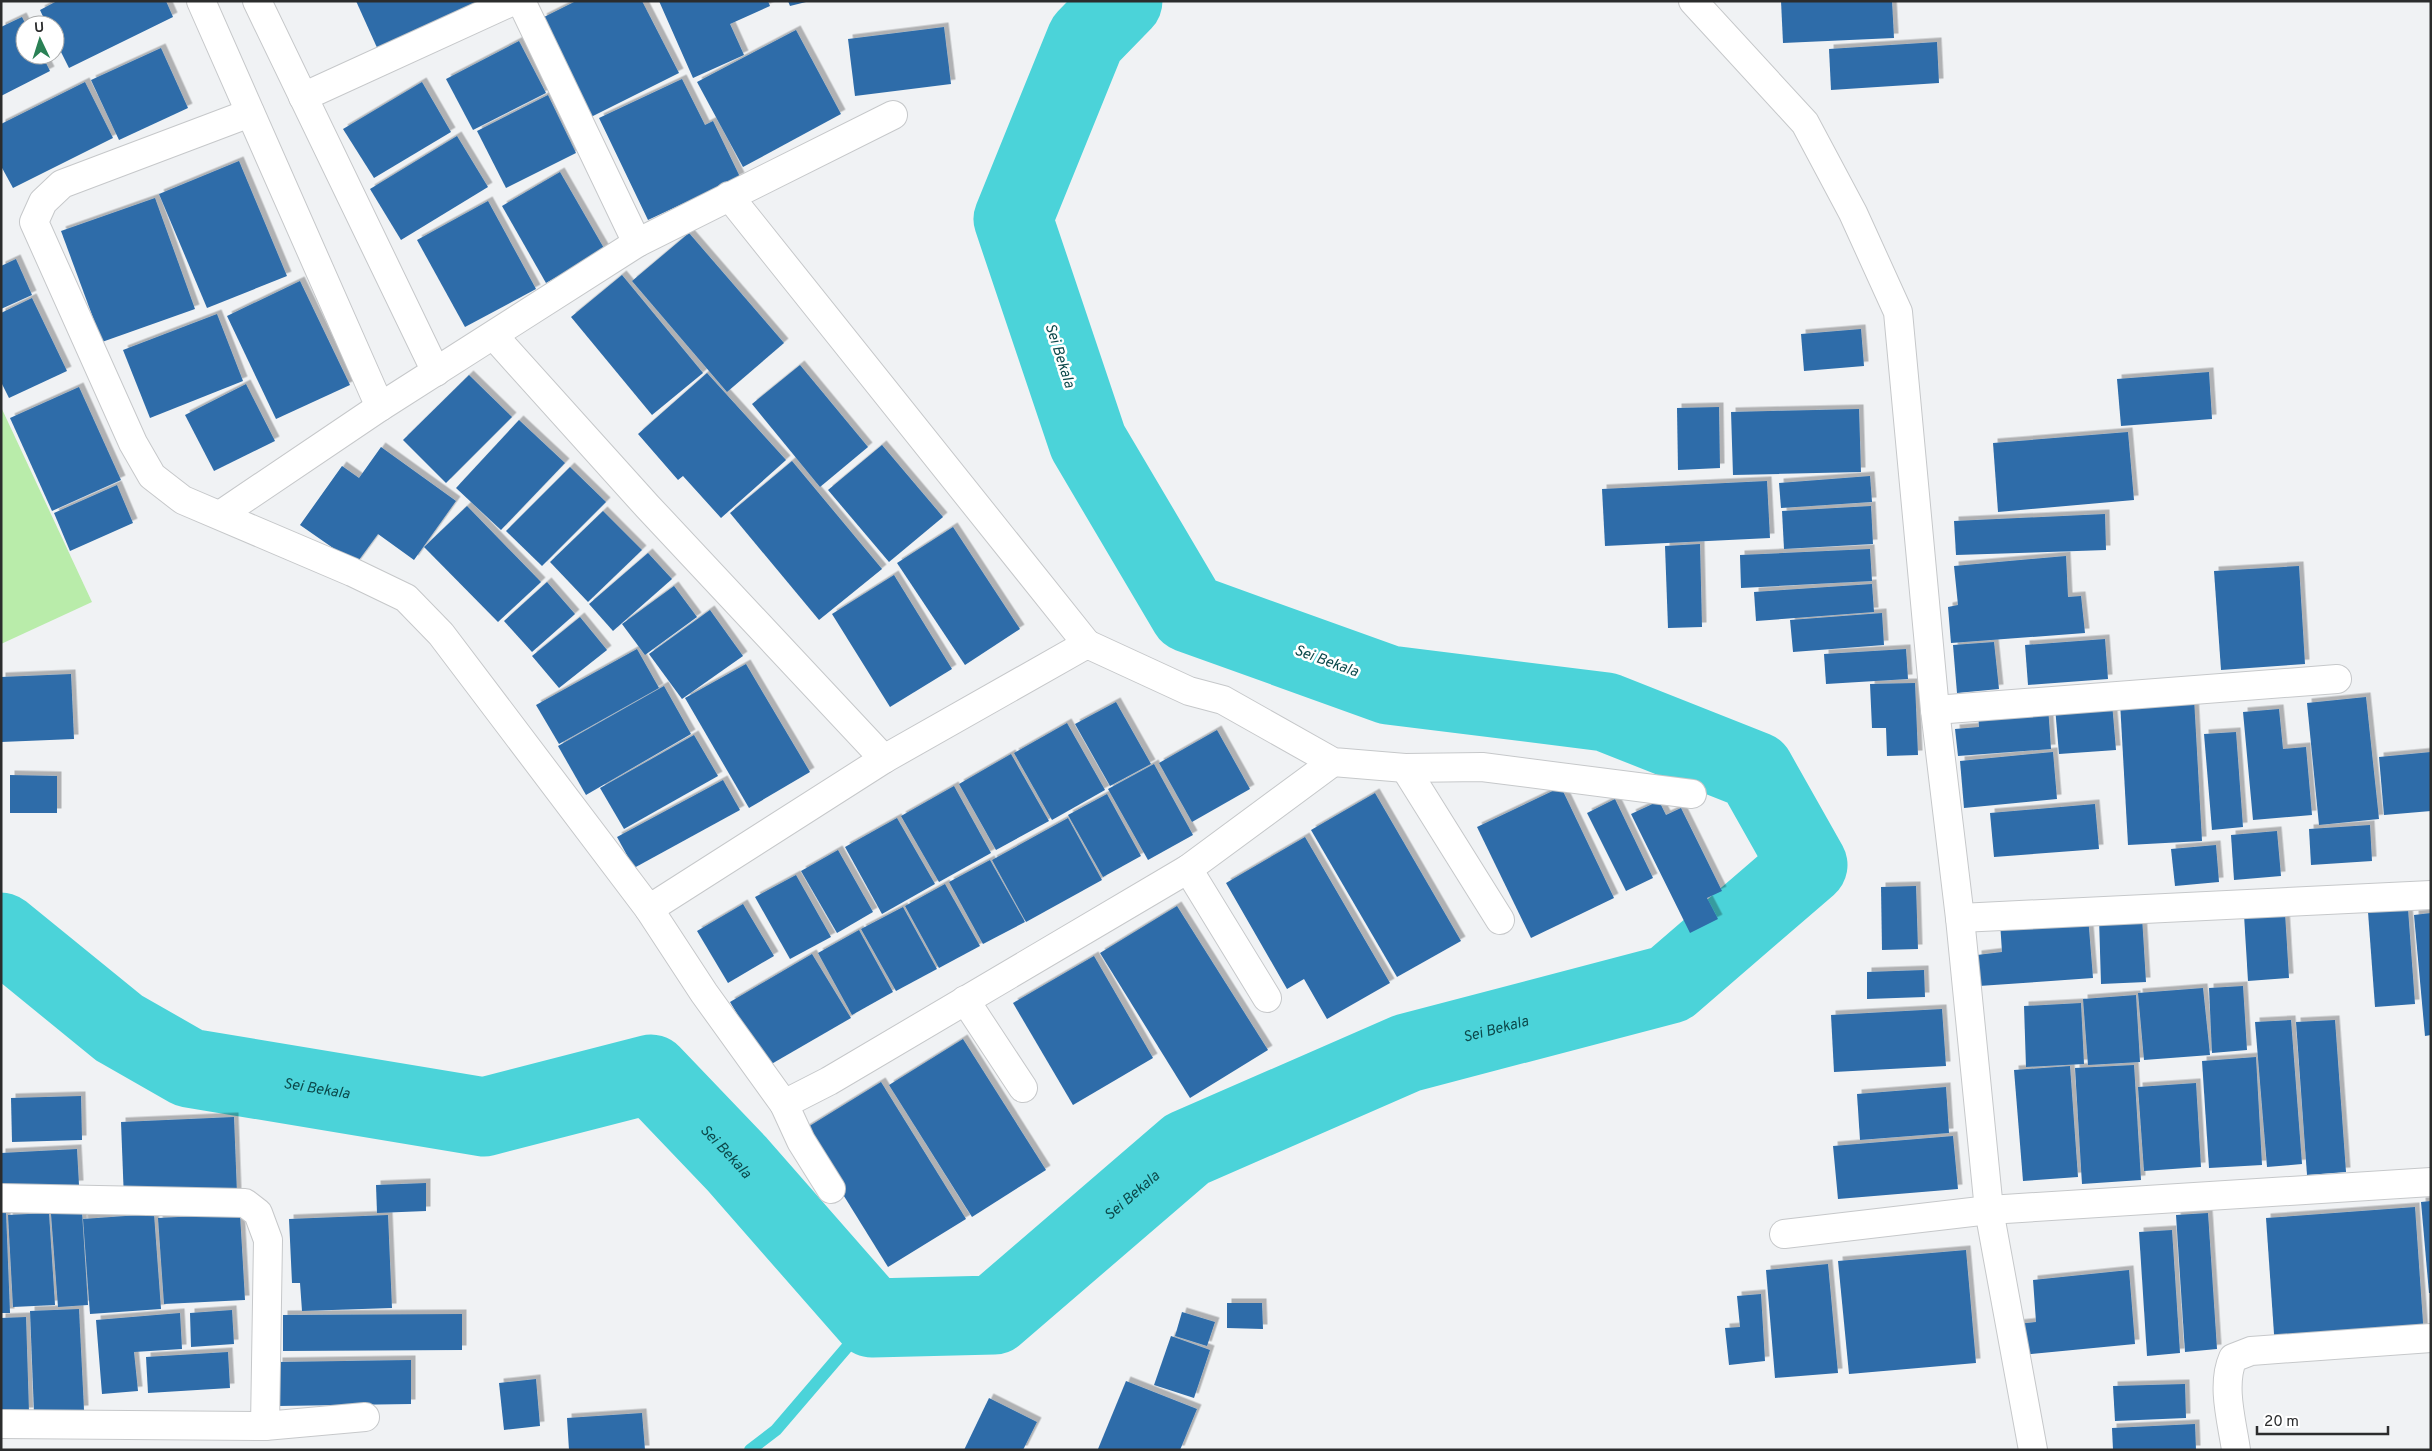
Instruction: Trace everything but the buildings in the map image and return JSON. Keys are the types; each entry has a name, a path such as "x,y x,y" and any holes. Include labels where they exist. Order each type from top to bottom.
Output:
{"street":[{"path":"201,1 380,407"},
{"path":"257,1 436,372"},
{"path":"302,97 513,1"},
{"path":"521,1 637,244"},
{"path":"1693,1 1805,123 1853,213 1898,312 1935,710 1960,918 1989,1210 2032,1450"},
{"path":"250,113 62,184 43,202 34,222 132,443 152,476 183,500 352,572 406,598 441,634 649,910 704,993 784,1104 800,1142 831,1189"},
{"path":"220,515 380,407 637,244 893,115"},
{"path":"729,196 1087,644 1189,691 1223,700 1333,762 1405,768 1482,767 1692,794"},
{"path":"494,336 648,507 884,759"},
{"path":"649,910 884,759 1087,644"},
{"path":"1935,710 2337,678"},
{"path":"784,1104 829,1081 1188,869 1333,762"},
{"path":"1405,768 1500,920"},
{"path":"1188,869 1267,998"},
{"path":"1960,918 2431,895"},
{"path":"964,1000 1023,1088"},
{"path":"1784,1234 1989,1210 2431,1182"},
{"path":"1,1198 226,1201 245,1203 258,1213 268,1240 264,1426"},
{"path":"2236,1450 2227,1370 2233,1358 2251,1351 2431,1338"},
{"path":"1,1424 264,1426 365,1417"}],"green space":[{"path":"1,407 92,602 1,644"}],"waterway":[{"name":"Sei Bekala","path":"1,932 119,1028 189,1068 484,1117 651,1074 737,1164 872,1318 994,1315 1187,1149 1407,1053 1670,984 1808,865 1755,771 1606,712 1389,685 1189,613 1088,442 1013,219 1086,39 1123,1"},
{"path":"750,1450 776,1430 872,1318"}]}
